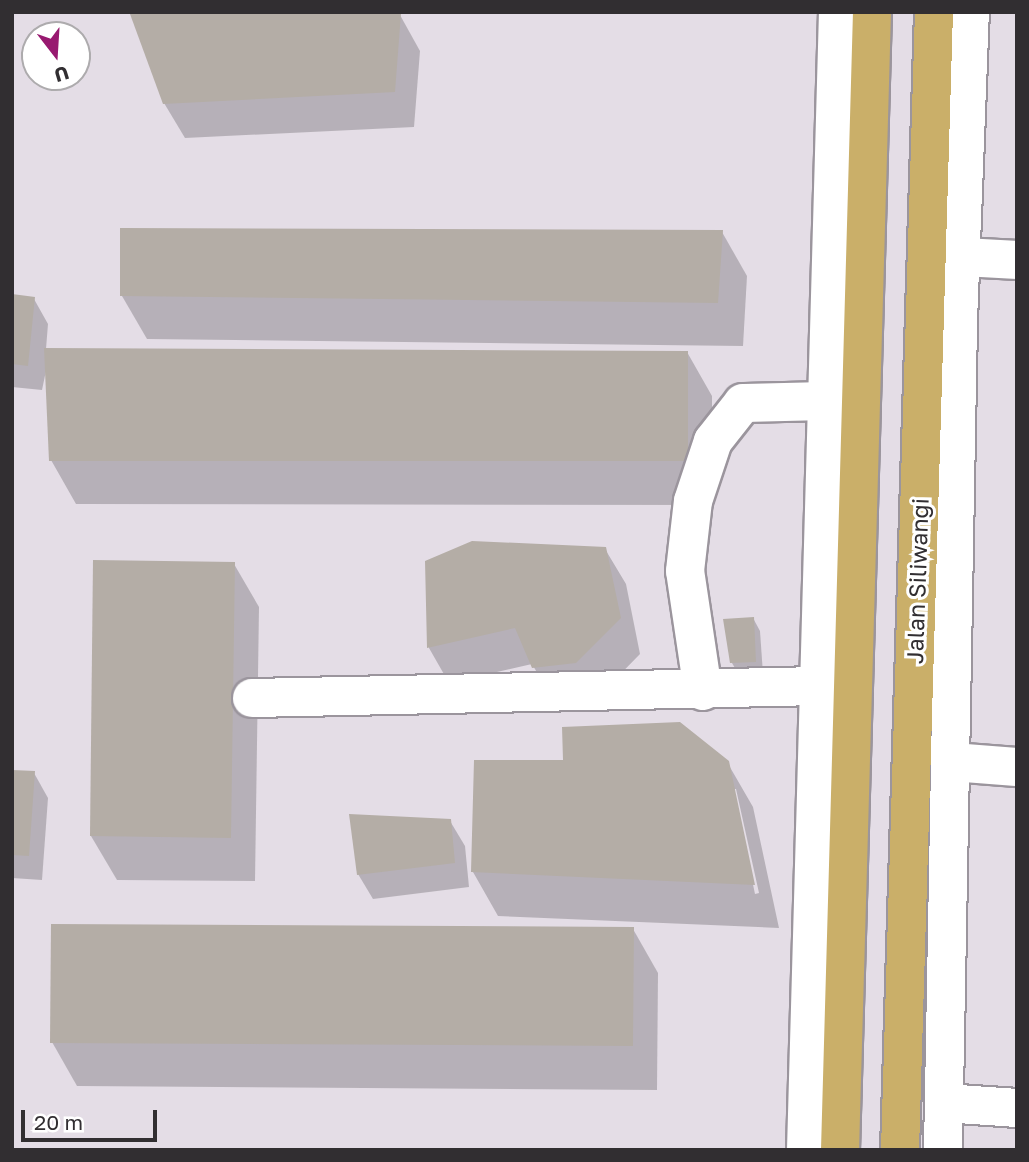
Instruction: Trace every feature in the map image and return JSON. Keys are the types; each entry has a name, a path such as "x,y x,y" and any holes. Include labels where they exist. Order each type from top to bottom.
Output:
{"highway":[{"path":"840,1150 872,12"},
{"name":"Jalan Siliwangi","path":"900,1150 942,320 934,12"}],"street":[{"path":"806,1150 838,12"},
{"path":"943,1150 952,762 942,320 964,257 970,12"},
{"path":"964,257 1017,260"},
{"path":"703,691 685,571 693,502 713,441 743,403 827,401"},
{"path":"252,698 703,691 818,686"},
{"path":"952,762 1017,767"},
{"path":"944,1103 1017,1108"}],"building":[{"path":"401,13 395,92 163,104 130,14"},
{"path":"120,228 723,230 718,303 120,296"},
{"path":"12,294 35,297 28,366 12,364"},
{"path":"44,348 688,351 688,461 49,461"},
{"path":"472,541 606,547 621,618 576,663 532,668 515,628 427,648 425,561"},
{"path":"93,560 235,562 231,838 90,836"},
{"path":"754,617 756,662 730,663 723,619"},
{"path":"680,722 729,761 755,885 471,872 474,760 563,760 562,727"},
{"path":"12,770 35,771 29,856 12,855"},
{"path":"349,814 451,819 455,863 357,875"},
{"path":"51,924 634,927 633,1046 50,1043"}]}
